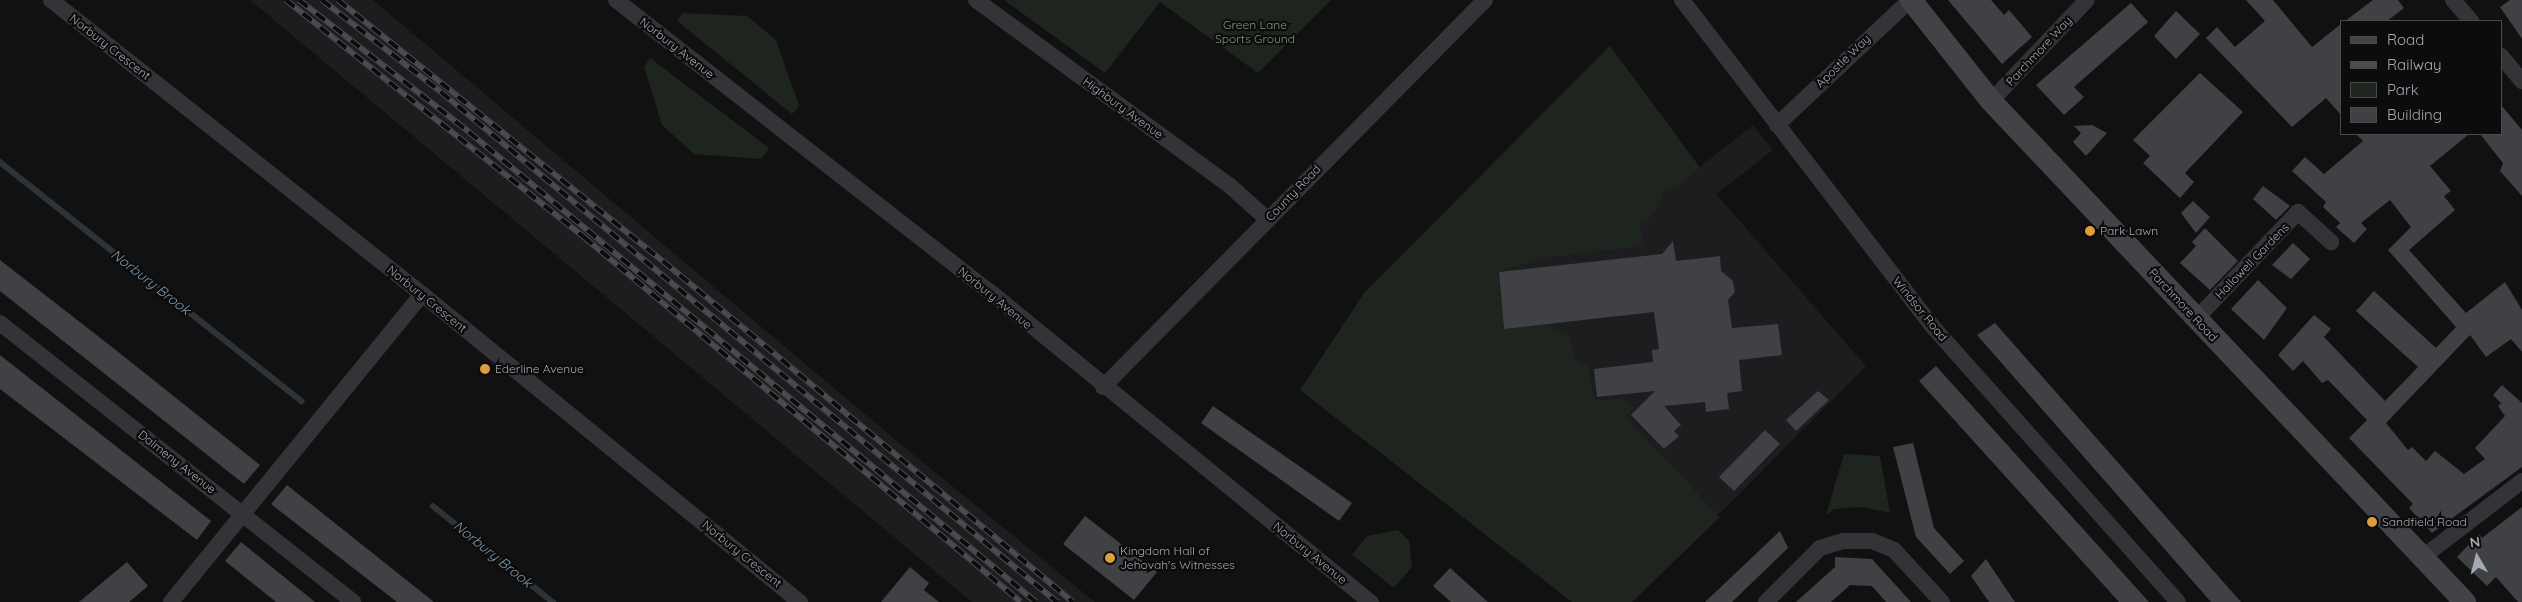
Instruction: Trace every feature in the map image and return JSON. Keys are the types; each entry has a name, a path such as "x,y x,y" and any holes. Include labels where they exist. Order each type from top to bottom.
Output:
{"main road":[{"name":"Parchmore Road","path":"1911,0 1991,101 2196,320 2465,602"}],"street":[{"name":"Norbury Crescent","path":"51,0 422,294 800,602"},
{"name":"Norbury Avenue","path":"616,0 989,291 1102,387 1371,602"},
{"name":"Highbury Avenue","path":"976,0 1229,185 1268,220"},
{"name":"County Road","path":"1102,387 1485,0"},
{"name":"Windsor Road","path":"1682,0 1933,327 2178,602"},
{"name":"Apostle Way","path":"1777,124 1911,0"},
{"name":"Parchmore Way","path":"1991,101 2087,0"},
{"path":"2453,0 2470,20"},
{"path":"2502,57 2522,80"},
{"name":"Hallowell Gardens","path":"2196,320 2298,212 2331,242"},
{"path":"171,602 422,294"},
{"name":"Dalmeny Avenue","path":"0,323 352,602"},
{"path":"2423,557 2522,481"},
{"path":"1766,602 1820,548 1843,541 1872,541 1894,550 1942,602"}],"shaded area":[{"path":"250,0 373,0 904,447 1095,602 972,602"},
{"path":"1610,46 1700,167 1753,125 1773,150 1716,194 1866,366 1632,602 1572,602 1300,390 1365,292"}],"green space":[{"name":"Green Lane Sports Ground","path":"1004,0 1331,0 1258,73 1160,2 1105,73"},
{"path":"683,13 747,16 776,40 799,106 792,114 677,21"},
{"path":"1610,46 1700,168 1680,184 1663,190 1659,206 1647,221 1640,223 1644,246 1549,257 1498,271 1504,329 1545,324 1569,335 1575,360 1588,366 1594,401 1623,398 1634,408 1625,417 1720,517 1632,602 1572,602 1300,390 1365,292"},
{"path":"650,58 769,148 761,159 694,154 662,125 644,67"},
{"path":"1844,454 1880,456 1890,513 1862,507 1834,509 1826,515"},
{"path":"1398,530 1409,541 1412,567 1394,588 1352,555 1367,536"}],"building":[{"path":"1948,0 1991,0 2004,15 2009,10 2032,37 2002,64"},
{"path":"2246,0 2273,0 2312,47 2340,25 2340,114 2326,98 2292,127 2206,38 2217,27 2235,47 2265,21"},
{"path":"2373,0 2398,0 2404,8 2388,20 2346,20"},
{"path":"2510,0 2522,0 2522,39 2500,7"},
{"path":"2131,3 2148,22 2074,87 2084,97 2064,115 2036,85"},
{"path":"2176,11 2200,34 2176,59 2154,36"},
{"path":"2200,73 2243,112 2185,173 2194,182 2180,198 2143,163 2150,156 2133,140"},
{"path":"2502,106 2522,130 2522,196 2500,171 2503,163 2481,135 2502,135"},
{"path":"2092,125 2107,133 2086,156 2073,142 2081,133 2074,126"},
{"path":"2357,135 2468,135 2430,166 2451,191 2444,196 2455,210 2409,250 2466,313 2505,282 2522,310 2522,352 2511,339 2486,357 2470,335 2386,423 2408,450 2412,447 2426,461 2435,451 2464,474 2485,459 2475,448 2505,416 2498,406 2501,403 2493,395 2502,385 2522,403 2522,467 2432,533 2409,508 2413,504 2349,438 2367,420 2328,380 2322,383 2303,361 2293,371 2278,355 2314,315 2331,329 2324,337 2385,401 2418,367 2356,311 2374,291 2436,348 2456,327 2388,250 2411,227 2390,200 2361,223 2367,229 2354,243 2336,227 2340,223 2323,207 2326,202 2292,171 2305,157 2324,174 2363,141"},
{"path":"2263,186 2290,206 2276,220 2253,199"},
{"path":"2193,201 2210,217 2196,233 2181,213"},
{"path":"2205,228 2238,261 2210,290 2180,263 2196,246 2192,242"},
{"path":"1673,241 1676,261 1720,256 1721,271 1733,281 1735,292 1728,300 1732,328 1778,324 1782,355 1739,360 1742,391 1727,393 1729,409 1706,412 1705,402 1664,406 1681,425 1674,431 1679,436 1664,449 1631,415 1655,391 1597,397 1594,369 1653,362 1652,350 1659,349 1654,312 1504,329 1499,272 1662,254"},
{"path":"2293,243 2310,259 2291,279 2272,265"},
{"path":"0,260 260,465 244,484 0,291"},
{"path":"2258,280 2287,308 2264,340 2231,309"},
{"path":"1995,323 2241,602 2211,602 1977,335"},
{"path":"0,355 211,521 197,540 0,389"},
{"path":"1936,366 2149,602 2119,602 1919,381"},
{"path":"1818,391 1829,400 1796,431 1786,420"},
{"path":"1213,406 1352,503 1339,521 1201,423"},
{"path":"1765,430 1780,444 1734,491 1719,477"},
{"path":"1913,443 1934,528 1964,561 1950,574 1916,537 1893,447"},
{"path":"287,485 434,602 397,602 271,504"},
{"path":"2522,507 2522,602 2518,602 2496,577 2487,586 2457,557 2479,534 2482,538"},
{"name":"Kingdom Hall of Jehovah's Witnesses","path":"1085,516 1157,572 1134,600 1063,544"},
{"path":"1780,531 1788,548 1732,602 1705,602"},
{"path":"241,542 315,602 276,602 225,561"},
{"path":"1835,557 1872,559 1911,602 1886,602 1872,586 1850,585 1831,602 1796,602 1835,567"},
{"path":"1986,559 2015,602 1989,602 1971,576"},
{"path":"127,562 148,586 129,602 79,602"},
{"path":"910,567 929,583 924,590 939,602 881,602"},
{"path":"1450,568 1488,602 1451,602 1433,586"}],"waterway":[{"name":"Norbury Brook","path":"0,162 302,401"},
{"name":"Norbury Brook","path":"433,506 553,602"}],"railway":[{"path":"286,0 584,237 1021,602"},
{"path":"299,0 469,132 1036,602"},
{"path":"322,0 441,92 1057,602"},
{"path":"338,0 663,261 1073,602"}],"place":[{"name":"Park Lawn","path":"2090,231"},
{"name":"Ederline Avenue","path":"485,369"},
{"name":"Sandfield Road","path":"2372,522"},
{"name":"Kingdom Hall of Jehovah's Witnesses","path":"1110,558"}]}
